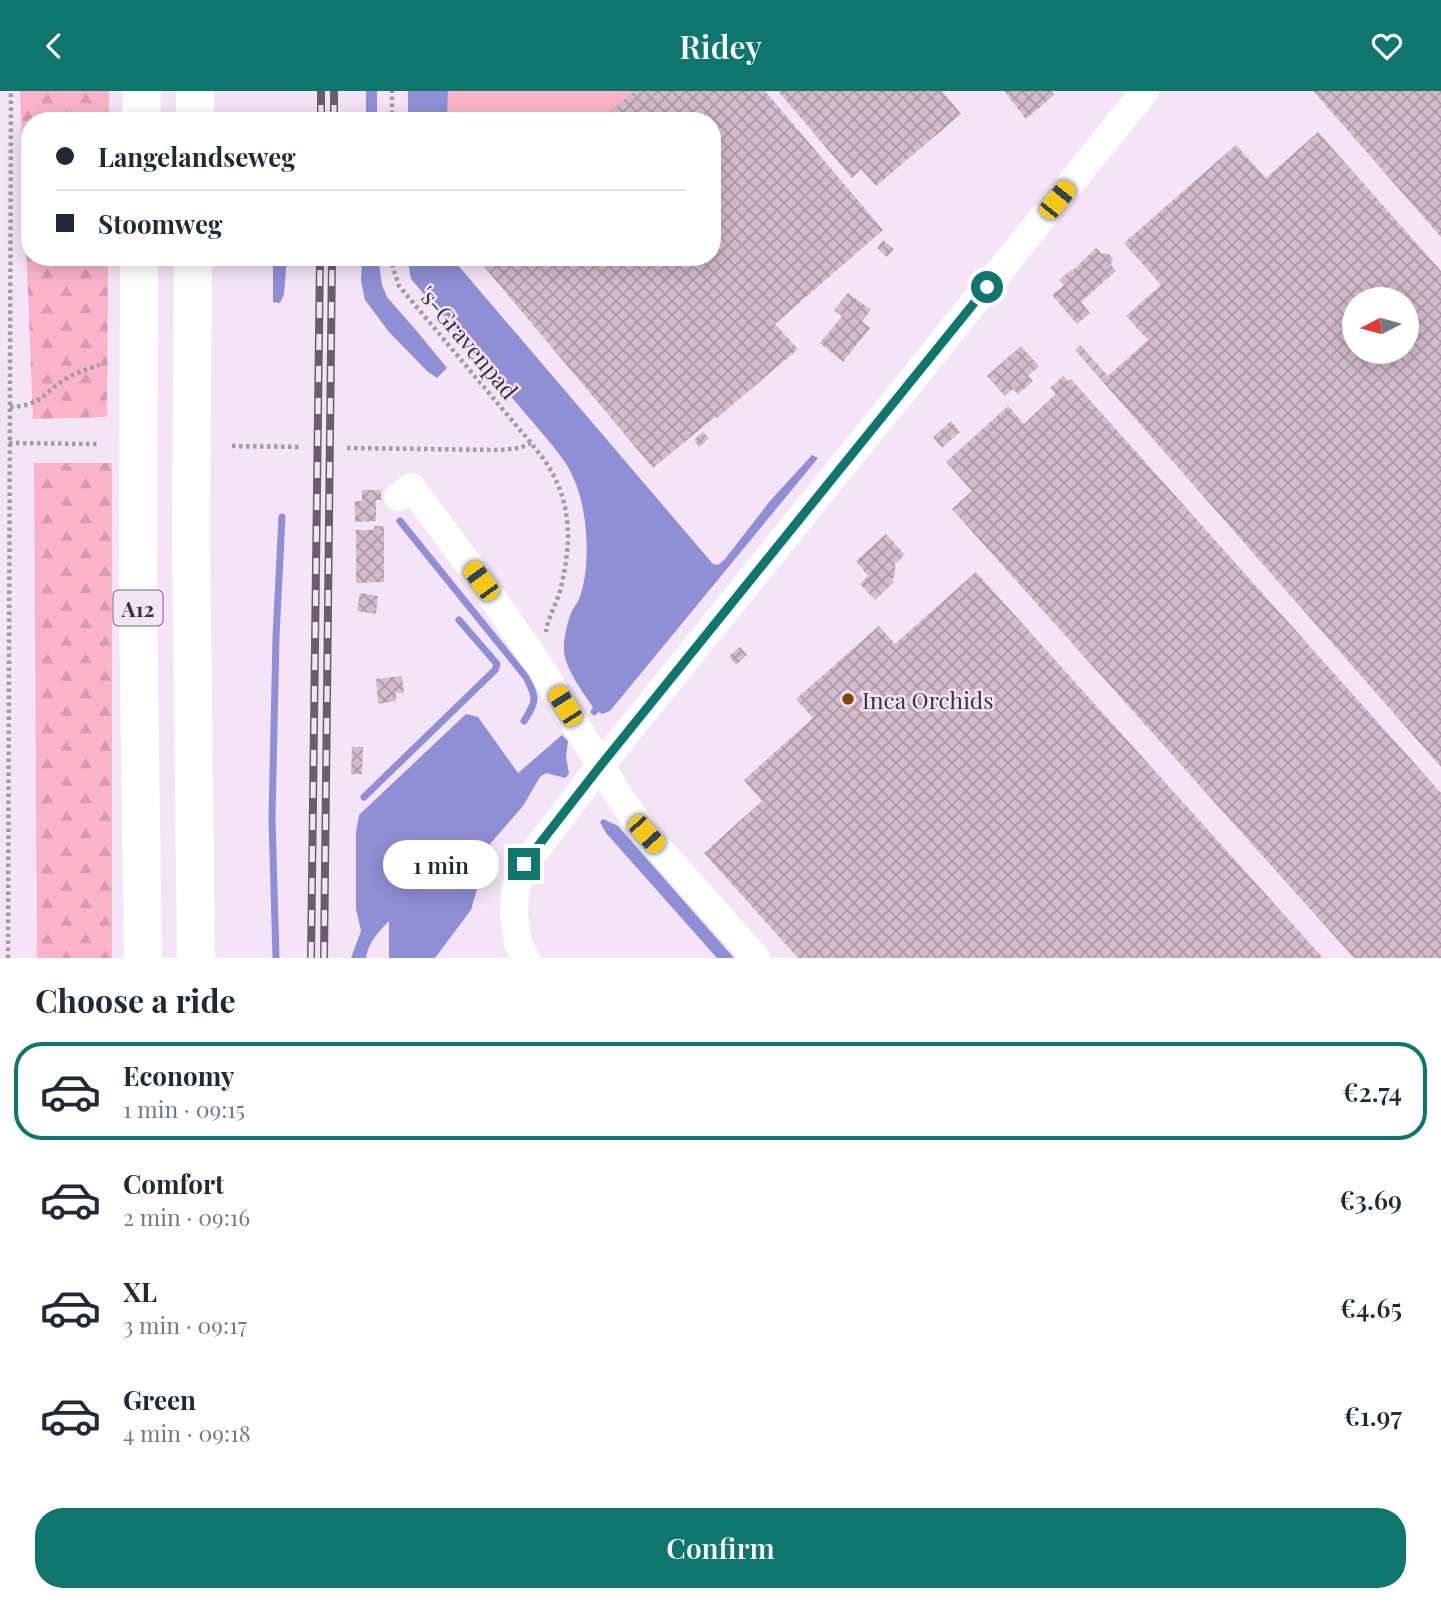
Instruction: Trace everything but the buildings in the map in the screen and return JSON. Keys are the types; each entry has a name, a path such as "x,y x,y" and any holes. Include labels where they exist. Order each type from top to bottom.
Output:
{"highway":[{"path":"142,91 142,112"},
{"path":"195,91 195,112"},
{"name":"A12","path":"139,266 138,608 143,958"},
{"name":"A12","path":"193,266 191,534 196,958"}],"street":[{"path":"526,958 518,943 514,915 514,890 524,864 1145,91"},
{"path":"398,497 411,487 481,581 540,667 621,799 646,834 756,958"}],"path":[{"path":"8,958 11,91"},
{"path":"392,91 392,112"},
{"name":"'s-Gravenpad","path":"392,266 399,286 531,443 549,467 560,489 569,544 559,595 547,622 540,667"},
{"path":"10,407 35,403 71,375 99,365"},
{"path":"9,443 97,444"},
{"path":"347,447 500,450 520,448 531,443"},
{"path":"232,446 302,447"}],"green space":[{"path":"20,91 109,91 109,112 21,112 21,116"},
{"path":"448,91 638,91 612,112 447,112"},
{"path":"27,266 108,266 107,417 33,419"},
{"path":"34,463 112,463 112,958 37,958"}],"water":[{"path":"366,91 377,91 377,112 366,112"},
{"path":"408,91 448,91 447,112 408,112"},
{"path":"273,266 286,266 284,294 280,303 273,302"},
{"path":"362,266 379,266 387,297 447,368 437,378 389,332 365,300 361,281"},
{"path":"409,266 459,266 713,564 718,565 725,559 770,501 812,455 818,458 610,711 602,714 599,712 594,716 590,712 593,707 575,680 565,657 566,631 571,613 579,599 586,570 586,535 577,486 553,446 411,279"},
{"path":"466,714 478,717 518,773 562,735 568,741 566,756 569,774 565,778 546,773 540,777 523,806 490,844 471,910 435,958 389,958 389,921 372,942 366,958 351,958 361,931 356,909 356,833 359,815"},
{"path":"603,819 618,826 734,958 717,958 606,833 600,822"}],"waterway":[{"path":"276,958 272,819 282,517"},
{"path":"400,521 526,677 534,699 524,721"},
{"path":"364,797 495,670 497,664 459,620"}],"railway":[{"path":"321,91 321,112"},
{"path":"334,91 334,112"},
{"path":"311,958 320,266"},
{"path":"324,958 332,266"}],"place":[{"name":"Inca Orchids","path":"848,699"}],"route":[{"path":"524,864 987,287"}]}
